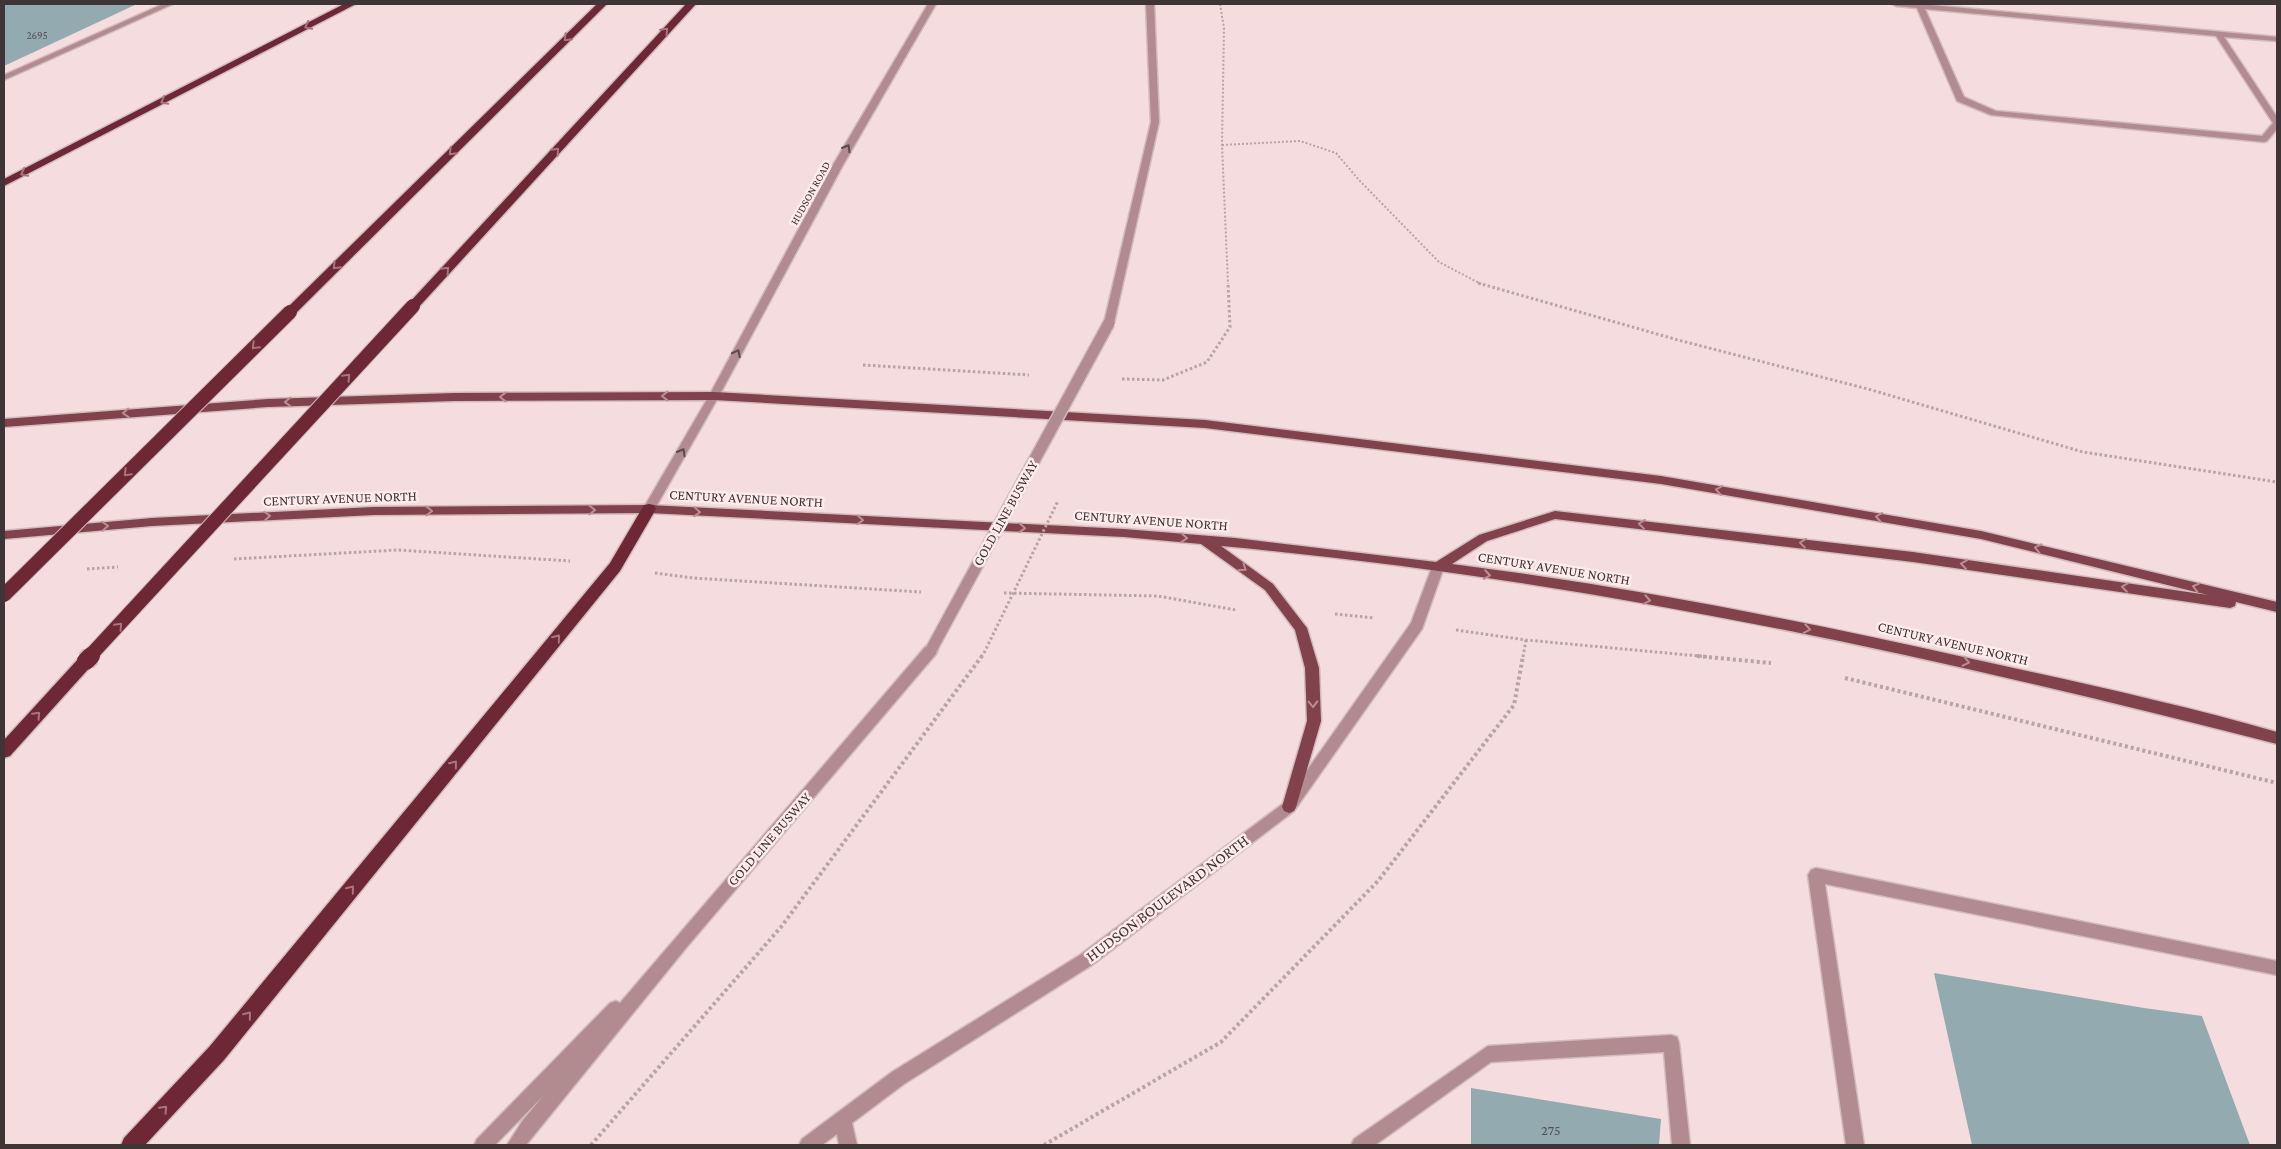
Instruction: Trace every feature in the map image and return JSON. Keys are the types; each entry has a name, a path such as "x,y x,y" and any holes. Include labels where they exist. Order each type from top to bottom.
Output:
{"highway":[{"path":"4,183 351,4"},
{"path":"4,595 602,4"},
{"path":"4,751 691,4"},
{"path":"131,1145 217,1052 609,575 649,509"}],"main road":[{"path":"4,424 268,403 454,397 714,396 1205,424 1613,472 1981,535 2277,608"},
{"name":"CENTURY AVENUE NORTH","path":"4,535 152,522 374,511 649,509 1124,533 1203,539 1438,567 1620,595 1874,641 2210,718 2277,738"},
{"path":"1438,567 1483,538 1555,515 1913,557 2277,608"},
{"path":"1203,539 1269,586 1301,628 1312,668 1314,721 1289,807"}],"street":[{"path":"4,78 169,4"},
{"name":"HUDSON ROAD","path":"649,509 714,396 838,165 932,4"},
{"name":"GOLD LINE BUSWAY","path":"516,1145 529,1126 680,943 931,650 1109,323 1155,122 1150,4"},
{"path":"1896,4 2277,38"},
{"path":"1920,6 1960,99 1994,114 2264,139 2277,123 2218,33"},
{"name":"HUDSON BOULEVARD NORTH","path":"808,1145 898,1078 1086,960 1289,807 1417,625 1438,567"},
{"path":"1855,1145 1816,875 2277,968"},
{"name":"GOLD LINE BUSWAY","path":"483,1145 680,943"},
{"path":"1360,1145 1426,1100 1488,1054 1671,1044 1681,1145"},
{"path":"843,1119 848,1145"}],"path":[{"path":"1222,145 1300,141 1336,153 1359,180 1439,262 1483,285 1678,340 1868,389 2084,452 2277,482"},
{"path":"230,560 398,550 551,558"},
{"path":"82,570 122,567"},
{"path":"1044,1145 1221,1042 1378,881 1514,705 1526,640 1779,664"},
{"path":"592,1145 781,927 984,652"},
{"path":"1837,676 2277,783"}],"building":[{"path":"4,4 137,4 4,66"},
{"path":"1934,973 2202,1016 2250,1145 1972,1145"},
{"path":"1471,1088 1661,1119 1659,1145 1471,1145"}]}
